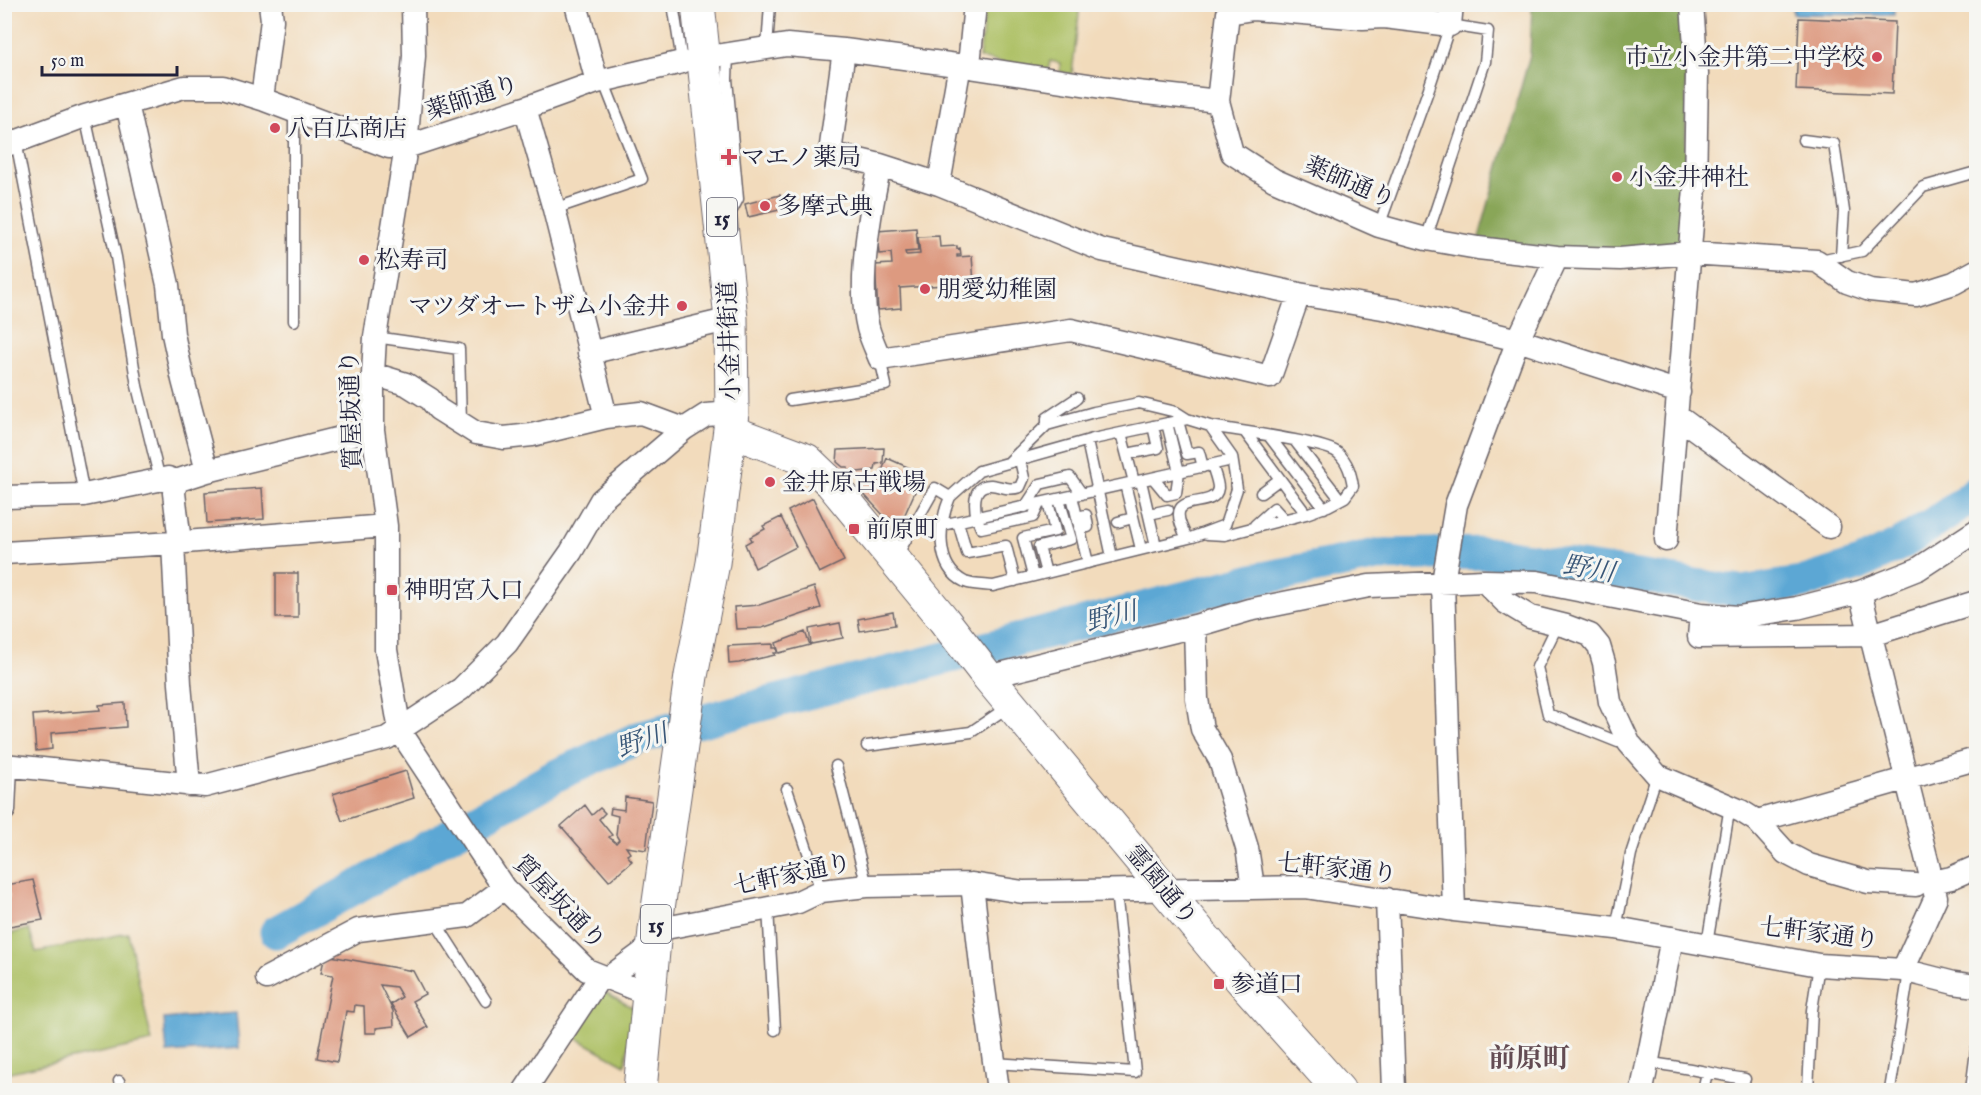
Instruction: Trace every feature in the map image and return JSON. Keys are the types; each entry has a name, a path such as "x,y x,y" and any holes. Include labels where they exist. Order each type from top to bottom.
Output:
{"main road":[{"name":"小金井街道","path":"655,940 691,676 713,563 731,422 731,319 698,4"},
{"name":"15","path":"640,1090 655,940"}],"street":[{"path":"262,99 272,20 270,4"},
{"name":"質屋坂通り","path":"413,4 414,56 406,147 375,337 373,374 373,430 386,526 386,650 400,731 504,888 570,956 587,970 635,989 650,990"},
{"path":"576,4 600,81"},
{"path":"939,184 959,70 968,61 970,55 975,4"},
{"path":"1665,540 1695,188 1697,74 1692,4"},
{"path":"725,55 787,45 844,50 1128,91 1218,101 1228,13 1253,7 1364,11 1384,17 1451,15"},
{"path":"844,50 830,153 880,165 939,184 1102,250 1299,294 1394,310 1518,340 1678,392"},
{"name":"薬師通り","path":"10,143 85,116 184,87 223,87 262,99 389,147 406,147 600,81 682,62"},
{"name":"薬師通り","path":"1218,101 1232,153 1274,180 1379,225 1426,239 1478,248 1557,257 1620,259 1689,253 1817,261"},
{"path":"127,104 168,285 173,334 183,380 207,471"},
{"path":"525,108 554,209 606,417"},
{"path":"880,165 868,227 865,291 868,327 880,359 1071,330 1270,377 1299,294"},
{"path":"1454,910 1443,582 1455,510 1518,340 1557,257"},
{"path":"1817,261 1847,282 1870,290 1916,295 1954,283 1977,271"},
{"path":"589,353 731,319"},
{"path":"373,374 406,384 430,399 438,409 476,433 504,438 532,435 606,417 641,413 684,429"},
{"path":"4,810 5,765 206,786 387,738 400,731 461,689 507,643 571,552 601,500 684,429 706,415 731,422 807,460 831,483 895,560"},
{"path":"1677,416 1829,527"},
{"path":"4,497 84,495 168,481 373,430"},
{"path":"168,481 174,493 180,684 189,785"},
{"path":"4,553 177,543 386,526"},
{"path":"988,677 1195,626 1250,610 1370,586 1484,581 1537,582 1701,614 1738,616 1797,608 1860,592 1918,569 1977,531"},
{"name":"霊園通り","path":"895,560 988,677 1225,962 1339,1090"},
{"path":"1484,581 1505,602 1530,617 1590,635 1599,646 1610,702 1629,742 1658,775 1730,806 1757,821 1786,853 1809,865 1868,882 1924,884 1951,878 1977,867"},
{"path":"1860,592 1907,779 1924,884 1936,897 1906,971"},
{"path":"1701,614 1699,637 1871,635 1977,602"},
{"path":"1195,626 1197,699 1202,729 1220,760 1247,848 1253,887"},
{"path":"1757,821 1977,759"},
{"path":"972,884 998,1090"},
{"name":"七軒家通り","path":"604,977 646,950 655,940 768,908 798,902 821,891 867,885 972,884 1023,892 1305,887 1454,910 1616,928 1819,965 1906,971 1954,983 1977,986"},
{"path":"267,978 358,930 467,916 504,888"},
{"path":"1387,899 1394,1090"},
{"path":"1642,1090 1672,938"},
{"path":"525,1090 604,977"}],"lane":[{"path":"673,4 682,62"},
{"path":"767,48 770,4"},
{"path":"1379,225 1428,91 1451,15 1488,31 1485,62 1426,239"},
{"path":"723,228 738,199 725,55"},
{"path":"554,209 642,179 600,81"},
{"path":"294,111 294,321"},
{"path":"85,116 116,257 137,386 168,481"},
{"path":"1803,140 1834,144 1844,211 1841,256"},
{"path":"10,143 84,495"},
{"name":"薬師通り","path":"1817,261 1862,250 1923,187 1977,172"},
{"path":"375,337 459,349 461,425"},
{"path":"790,400 886,385 880,359"},
{"path":"1047,425 1047,418 1077,398"},
{"path":"1008,463 1047,425 1139,403 1176,412 1179,472 1176,493 1167,495 1153,478"},
{"path":"1177,421 1187,454 1199,452 1218,489 1214,496 1204,502 1192,501 1180,510 1179,519 1187,538"},
{"path":"1200,534 1224,535 1253,528 1306,514 1340,500 1353,486 1350,468 1337,452 1310,443 1295,441 1210,426 1177,421 1087,441 980,471 950,497 943,513 940,540 948,568 965,582 993,586 1187,538 1225,525 1237,489 1232,457 1210,426"},
{"path":"1127,454 1158,447 1153,426"},
{"path":"1245,432 1306,514"},
{"path":"1121,433 1133,483 1133,518 1141,549"},
{"path":"1269,436 1324,507"},
{"path":"1087,441 1112,557"},
{"path":"1295,441 1340,500"},
{"path":"1020,460 1024,470 1023,483 1020,487 1006,489 992,485 979,489 975,506 976,518 981,528 1033,517 1043,503"},
{"path":"942,525 1232,460"},
{"path":"1025,507 1040,484 1070,477 1077,495 1078,522 1088,562"},
{"path":"1261,493 1280,479"},
{"path":"1133,483 1149,514 1156,546"},
{"path":"895,560 935,488 950,497"},
{"path":"1046,573 1039,547 1071,539 1059,499"},
{"path":"1033,576 1023,538 1055,531 1043,503"},
{"path":"1149,514 1168,510"},
{"path":"1118,522 1133,518"},
{"path":"958,522 967,553 1006,546 1015,580"},
{"path":"1558,624 1537,667 1548,714 1618,742 1629,742"},
{"path":"867,746 971,732 1011,705"},
{"path":"836,766 867,885"},
{"path":"1616,928 1631,854 1658,775"},
{"path":"786,789 821,891"},
{"path":"1707,944 1730,806"},
{"path":"994,1063 1135,1072 1116,891"},
{"path":"768,908 775,1030"},
{"path":"434,920 486,1001"},
{"path":"1808,1090 1812,1010 1819,965"},
{"path":"1890,1090 1906,971"},
{"path":"1971,1090 1977,1051"},
{"path":"1649,1063 1681,1066 1745,1079"},
{"path":"1703,1090 1707,1073"}],"green space":[{"path":"986,5 1080,5 1072,74 1060,72 1060,63 1050,61 1048,72 979,58"},
{"path":"1532,5 1687,5 1685,249 1620,254 1478,241 1530,55"},
{"path":"29,929 36,952 128,933 152,1042 5,1073 5,935"},
{"path":"601,990 635,1009 625,1065 569,1034"}],"water":[{"path":"1793,5 1894,5 1894,15 1793,14"},
{"path":"236,1013 239,1048 167,1053 164,1019"}],"building":[{"path":"1799,18 1895,22 1892,94 1796,90"},
{"path":"780,195 784,209 748,217 745,204"},
{"path":"916,228 918,251 905,252 906,255 920,254 918,237 939,236 940,247 957,246 957,249 960,248 961,255 957,257 972,256 974,283 900,288 901,308 878,310 875,265 892,264 891,253 879,254 877,231"},
{"path":"884,448 883,463 876,464 875,470 849,473 848,467 843,467 837,462 838,450"},
{"path":"887,458 923,474 901,523 883,515 860,490 864,479 877,484"},
{"path":"262,488 264,519 207,523 205,492"},
{"path":"813,498 844,561 819,573 788,511"},
{"path":"781,517 796,547 755,568 745,544 752,540 750,537 765,529 763,526"},
{"path":"276,573 298,573 298,618 276,618"},
{"path":"814,587 821,608 762,628 736,629 734,607 759,605"},
{"path":"893,612 895,625 860,631 858,619"},
{"path":"840,623 843,638 811,644 809,629"},
{"path":"805,632 810,645 779,653 776,643"},
{"path":"773,644 773,648 777,648 775,655 729,664 728,646"},
{"path":"125,703 126,727 51,733 52,749 36,751 33,715 100,710 99,705"},
{"path":"406,771 414,798 342,821 333,794"},
{"path":"625,797 652,801 646,850 626,847 630,853 627,855 632,861 609,881 561,826 585,805 592,815 600,808 605,813 599,819 612,835 609,837 616,843 619,840 616,835 618,816 610,814 611,808 624,810"},
{"path":"33,880 43,920 4,927 4,898 10,897 6,885"},
{"path":"325,955 413,971 425,994 412,1001 428,1027 411,1037 391,1004 402,997 396,987 380,985 393,1011 394,1026 376,1028 376,1033 365,1033 364,1006 355,1005 354,1012 346,1011 337,1062 317,1058 333,975 321,973"}],"waterway":[{"name":"野川","path":"276,932 557,775 638,738 765,704 1253,580 1377,555 1490,553 1741,592 1801,583 1860,564 1903,543 1955,509 1976,492"}],"place":[{"name":"市立小金井第二中学校","path":"1877,57"},
{"name":"八百広商店","path":"275,128"},
{"name":"マエノ薬局","path":"729,157"},
{"name":"小金井神社","path":"1617,177"},
{"name":"多摩式典","path":"765,206"},
{"name":"松寿司","path":"364,260"},
{"name":"朋愛幼稚園","path":"925,289"},
{"name":"マツダオートザム小金井","path":"682,306"},
{"name":"金井原古戦場","path":"770,482"},
{"name":"前原町","path":"854,529"},
{"name":"神明宮入口","path":"392,590"},
{"name":"参道口","path":"1219,984"}],"district":[{"name":"前原町","path":"1529,1058"}]}
